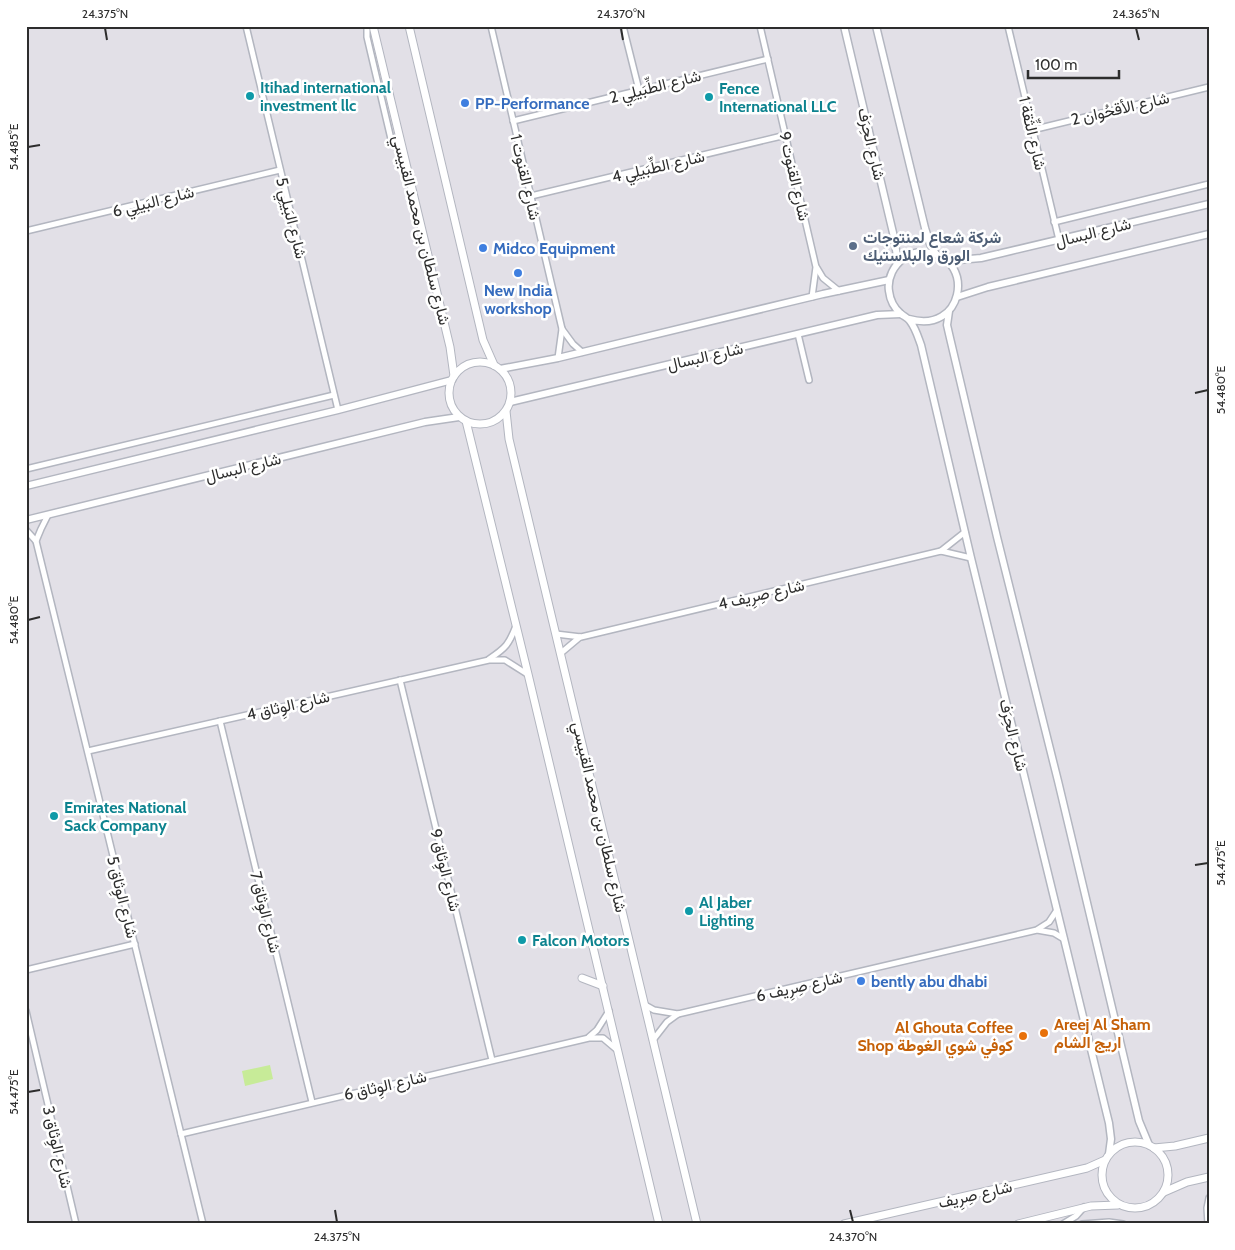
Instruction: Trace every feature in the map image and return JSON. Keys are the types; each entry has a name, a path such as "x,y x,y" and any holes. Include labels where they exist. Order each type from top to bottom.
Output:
{"main road":[{"name":"شارع سلطان بن محمد القبيسي","path":"373,26 450,347 453,378"},
{"name":"شارع سلطان بن محمد القبيسي","path":"409,26 483,340 497,367"},
{"path":"462,419 476,424 488,424 498,419 506,411 512,392 510,383 497,367 479,362 463,367 453,378 449,393 450,402 462,419 516,626 659,1224"},
{"name":"شارع سلطان بن محمد القبيسي","path":"506,411 509,439 697,1224"},
{"path":"582,978 603,986"},
{"path":"1152,1146 1162,1154 1167,1163 1168,1183 1164,1192 1158,1201 1138,1209 1127,1208 1118,1204 1105,1189 1102,1171 1107,1157 1118,1147 1138,1142 1152,1146 1175,1146 1209,1138"},
{"name":"شارع صِرِيف","path":"844,1224 1087,1168 1107,1157"},
{"path":"1164,1192 1187,1182 1207,1179"},
{"path":"1018,1224 1084,1207 1118,1204"}],"street":[{"name":"شارع البَيلِي 5","path":"246,26 338,410"},
{"path":"367,26 367,37 391,139 407,165"},
{"name":"شارع القنوت 1","path":"491,26 562,329 558,358"},
{"path":"623,26 639,90"},
{"name":"شارع القنوت 9","path":"760,26 816,267 823,278 839,291"},
{"name":"شارع الحِرَف","path":"844,26 894,238 898,263"},
{"name":"شارع الحِرَف","path":"876,26 925,228 930,244 936,254"},
{"name":"شارع الثِّقة 1","path":"1008,26 1059,240"},
{"name":"شارع الطِّبَيلِي 2","path":"513,121 768,59"},
{"name":"شارع الأقحُوان 2","path":"1032,130 1209,87"},
{"name":"شارع الطِّبَيلِي 4","path":"530,196 786,136"},
{"name":"شارع البَيلِي 6","path":"26,231 280,170"},
{"path":"1054,222 1209,184"},
{"name":"شارع البسال","path":"947,261 981,258 1209,204"},
{"name":"شارع البسال","path":"957,297 988,287 1209,234"},
{"path":"916,253 936,254 947,261 956,274 957,297 949,311 940,318 930,322 919,322 909,319 895,307 891,298 889,280 898,263 906,256 916,253"},
{"name":"شارع القنوت 9","path":"812,297 816,267"},
{"name":"شارع البسال","path":"497,367 558,358 889,280"},
{"name":"شارع الحِرَف","path":"949,311 947,325 997,537 1058,781 1139,1121 1152,1146"},
{"name":"شارع البسال","path":"510,402 877,315 901,314"},
{"name":"شارع الحِرَف","path":"909,319 916,331 921,346 970,558 1109,1123 1111,1139 1107,1157"},
{"name":"شارع القنوت 1","path":"562,329 573,344 582,352"},
{"path":"798,334 809,380"},
{"name":"شارع البسال","path":"26,486 338,410 453,378"},
{"path":"26,469 334,395"},
{"name":"شارع البسال","path":"26,520 425,422 462,419"},
{"path":"36,541 48,515"},
{"name":"شارع الوِثاق 5","path":"26,530 36,541 203,1224"},
{"name":"شارع صِرِيف 4","path":"556,634 581,637 941,551 964,532"},
{"name":"شارع صِرِيف 4","path":"941,551 970,558"},
{"name":"شارع الوِثاق 4","path":"489,660 504,650 511,640 516,626"},
{"name":"شارع صِرِيف 4","path":"561,653 581,637"},
{"name":"شارع الوِثاق 4","path":"88,751 489,660 506,660 528,674"},
{"name":"شارع الوِثاق 9","path":"400,680 492,1060"},
{"name":"شارع الوِثاق 7","path":"220,721 312,1102"},
{"path":"1037,930 1049,922 1057,910"},
{"name":"شارع صِرِيف 6","path":"645,1005 654,1010 678,1014 1037,930 1054,933 1064,939"},
{"path":"26,970 135,944"},
{"name":"شارع الوِثاق 3","path":"26,1011 76,1224"},
{"path":"589,1038 597,1030 609,1011"},
{"path":"653,1040 667,1022 678,1014"},
{"path":"589,1038 603,1038 618,1051"},
{"name":"شارع الوِثاق 6","path":"181,1134 589,1038"},
{"path":"1208,1224 1206,1208 1209,1198"},
{"path":"1063,1224 1076,1216 1084,1207"},
{"path":"1082,1224 1109,1222 1123,1224"}],"shaded area":[{"path":"26,26 1209,26 1209,1224 26,1224"}],"green space":[{"path":"270,1065 273,1079 245,1086 242,1071"}],"place":[{"name":"Itihad international investment llc","path":"250,96"},
{"name":"Fence International LLC","path":"709,97"},
{"name":"PP-Performance","path":"465,103"},
{"name":"شركة شعاع لمنتوجات الورق والبلاستيك","path":"853,246"},
{"name":"Midco Equipment","path":"483,248"},
{"name":"New India workshop","path":"518,273"},
{"name":"Emirates National Sack Company","path":"54,816"},
{"name":"Al Jaber Lighting","path":"689,911"},
{"name":"Falcon Motors","path":"522,940"},
{"name":"bently abu dhabi","path":"861,981"},
{"name":"Areej Al Sham اريج الشام","path":"1044,1033"},
{"name":"Al Ghouta Coffee Shop كوفي شوي الغوطة","path":"1023,1036"}]}
